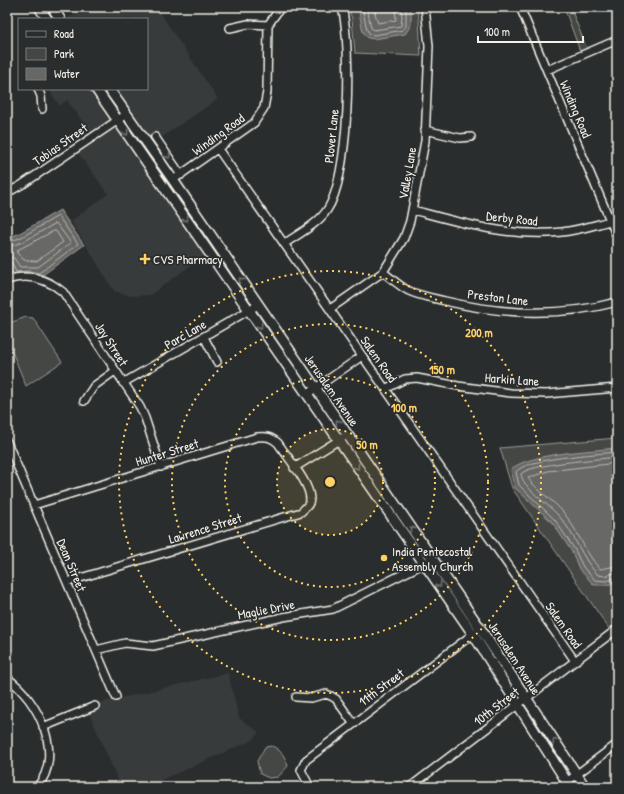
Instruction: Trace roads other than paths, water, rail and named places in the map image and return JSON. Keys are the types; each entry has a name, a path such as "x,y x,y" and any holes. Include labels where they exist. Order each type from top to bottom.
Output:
{"main road":[{"path":"39,7 46,18"},
{"path":"52,7 59,18"},
{"name":"Jerusalem Avenue","path":"97,90 424,563 477,631 526,698 585,787"},
{"name":"Jerusalem Avenue","path":"110,90 177,178 258,305 433,559 477,631 566,785"}],"street":[{"path":"230,28 248,24 268,26 281,7"},
{"name":"Plover Lane","path":"284,244 315,222 326,212 334,194 344,141 346,117 348,56 347,31 342,7"},
{"name":"Valley Lane","path":"330,310 383,272 404,238 413,210 422,167 425,130 429,46 425,7"},
{"name":"Winding Road","path":"520,7 617,237"},
{"name":"Winding Road","path":"177,178 254,123 264,108 267,92 268,26"},
{"path":"547,70 617,40"},
{"path":"38,90 41,96 42,109"},
{"name":"Tobias Street","path":"7,193 23,184 127,114"},
{"path":"425,130 460,138 471,137"},
{"name":"Jerusalem Avenue","path":"155,137 177,178"},
{"name":"Salem Road","path":"218,149 575,661"},
{"name":"Derby Road","path":"413,210 471,225 512,232 563,232 610,221"},
{"name":"Preston Lane","path":"383,272 400,285 417,294 467,306 505,312 568,312 617,302"},
{"name":"Jay Street","path":"7,280 28,276 43,279 55,285 63,292 145,418 161,467"},
{"name":"Parc Lane","path":"123,383 258,305"},
{"path":"204,337 217,362"},
{"path":"307,394 362,356"},
{"path":"84,401 94,386 115,371"},
{"name":"Harkin Lane","path":"385,389 398,382 417,378 458,386 511,393 546,394 617,388"},
{"path":"294,468 347,435"},
{"name":"Hunter Street","path":"34,505 257,437 266,436 274,439 294,468"},
{"name":"Dean Street","path":"7,442 116,696"},
{"name":"Lawrence Street","path":"67,582 301,512 308,506 310,499 306,484 294,468"},
{"name":"Maglie Drive","path":"96,650 125,643 153,646 283,617 333,609 433,559"},
{"name":"10th Street","path":"410,787 617,630"},
{"name":"11th Street","path":"310,787 301,770 306,760 353,723 477,631"},
{"path":"7,678 19,686 29,698 43,727 50,749 50,759 47,773 37,787"},
{"path":"296,697 311,698 326,694 331,696 336,699 353,723"},
{"path":"43,727 95,706"},
{"path":"566,785 577,774 617,744"}],"water":[{"path":"358,7 410,7 410,25 405,34 374,39 368,38 363,32"},
{"path":"60,210 84,245 40,277 13,277 7,261 7,238 18,234"},
{"path":"617,448 617,581 608,585 594,585 579,569 572,552 552,522 515,488 511,469 532,459 546,456"}],"place":[{"name":"CVS Pharmacy","path":"145,259"},
{"name":"India Pentecostal Assembly Church","path":"384,558"}]}
